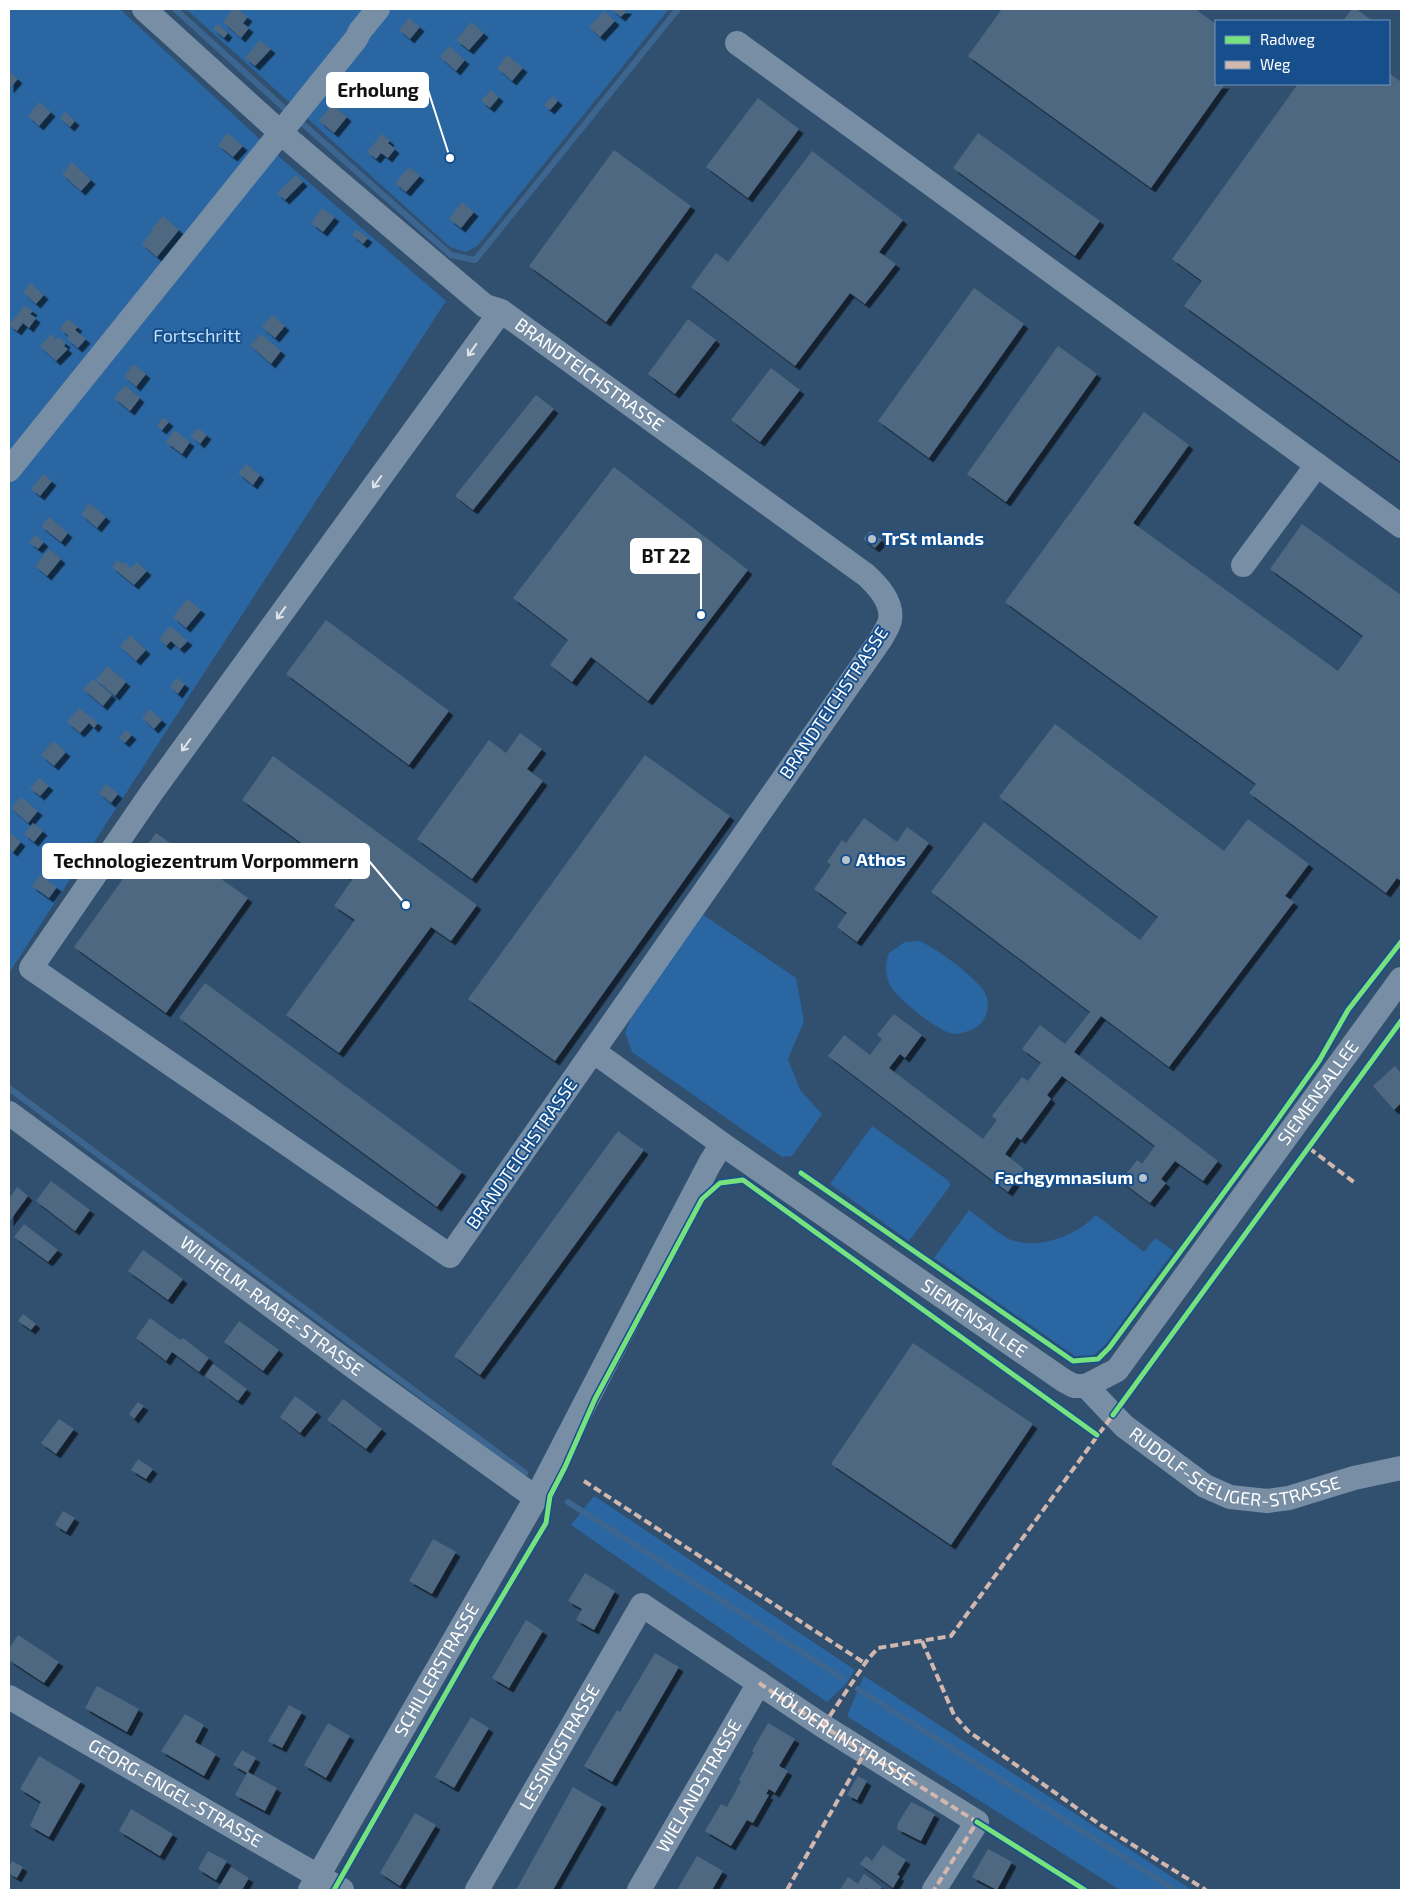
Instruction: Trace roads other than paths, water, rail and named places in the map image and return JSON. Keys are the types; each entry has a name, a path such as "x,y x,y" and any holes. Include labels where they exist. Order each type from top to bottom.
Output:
{"street":[{"name":"BRANDTEICHSTRASSE","path":"144,9 281,133 485,306 501,311 866,575 878,585 887,601 890,620 881,639 450,1256 31,968 152,792 501,311"},
{"path":"9,470 281,133 378,9"},
{"path":"737,43 1401,526"},
{"path":"1244,565 1317,465"},
{"name":"SIEMENSALLEE","path":"722,1144 1063,1380 1074,1386 1086,1386 1117,1370 1401,978"},
{"path":"593,1051 722,1144"},
{"name":"WILHELM-RAABE-STRASSE","path":"9,1113 362,1374 536,1498"},
{"name":"SCHILLERSTRASSE","path":"314,1884 536,1498 671,1237 722,1144"},
{"name":"RUDOLF-SEELIGER-STRASSE","path":"1086,1386 1124,1426 1206,1486 1230,1497 1267,1500 1289,1498 1354,1478 1401,1468"},
{"name":"HÖLDERLINSTRASSE","path":"642,1605 823,1726 977,1822 934,1890"},
{"name":"LESSINGSTRASSE","path":"477,1890 642,1605"},
{"name":"WIELANDSTRASSE","path":"639,1890 758,1683"},
{"name":"GEORG-ENGEL-STRASSE","path":"9,1697 314,1884 342,1890"}],"waterway":[{"path":"175,9 285,109"},
{"path":"303,124 451,255 475,260 678,9"},
{"path":"9,1088 525,1473"},
{"path":"568,1502 842,1678"},
{"path":"858,1689 1175,1890"}],"place":[{"name":"Erholung","path":"450,158"},
{"name":"TrSt mlands","path":"872,539"},
{"name":"BT 22","path":"701,615"},
{"name":"Athos","path":"846,860"},
{"name":"Technologiezentrum Vorpommern","path":"406,905"},
{"name":"Fachgymnasium","path":"1143,1178"}],"park label":[{"name":"Fortschritt","path":"197,336"}]}
